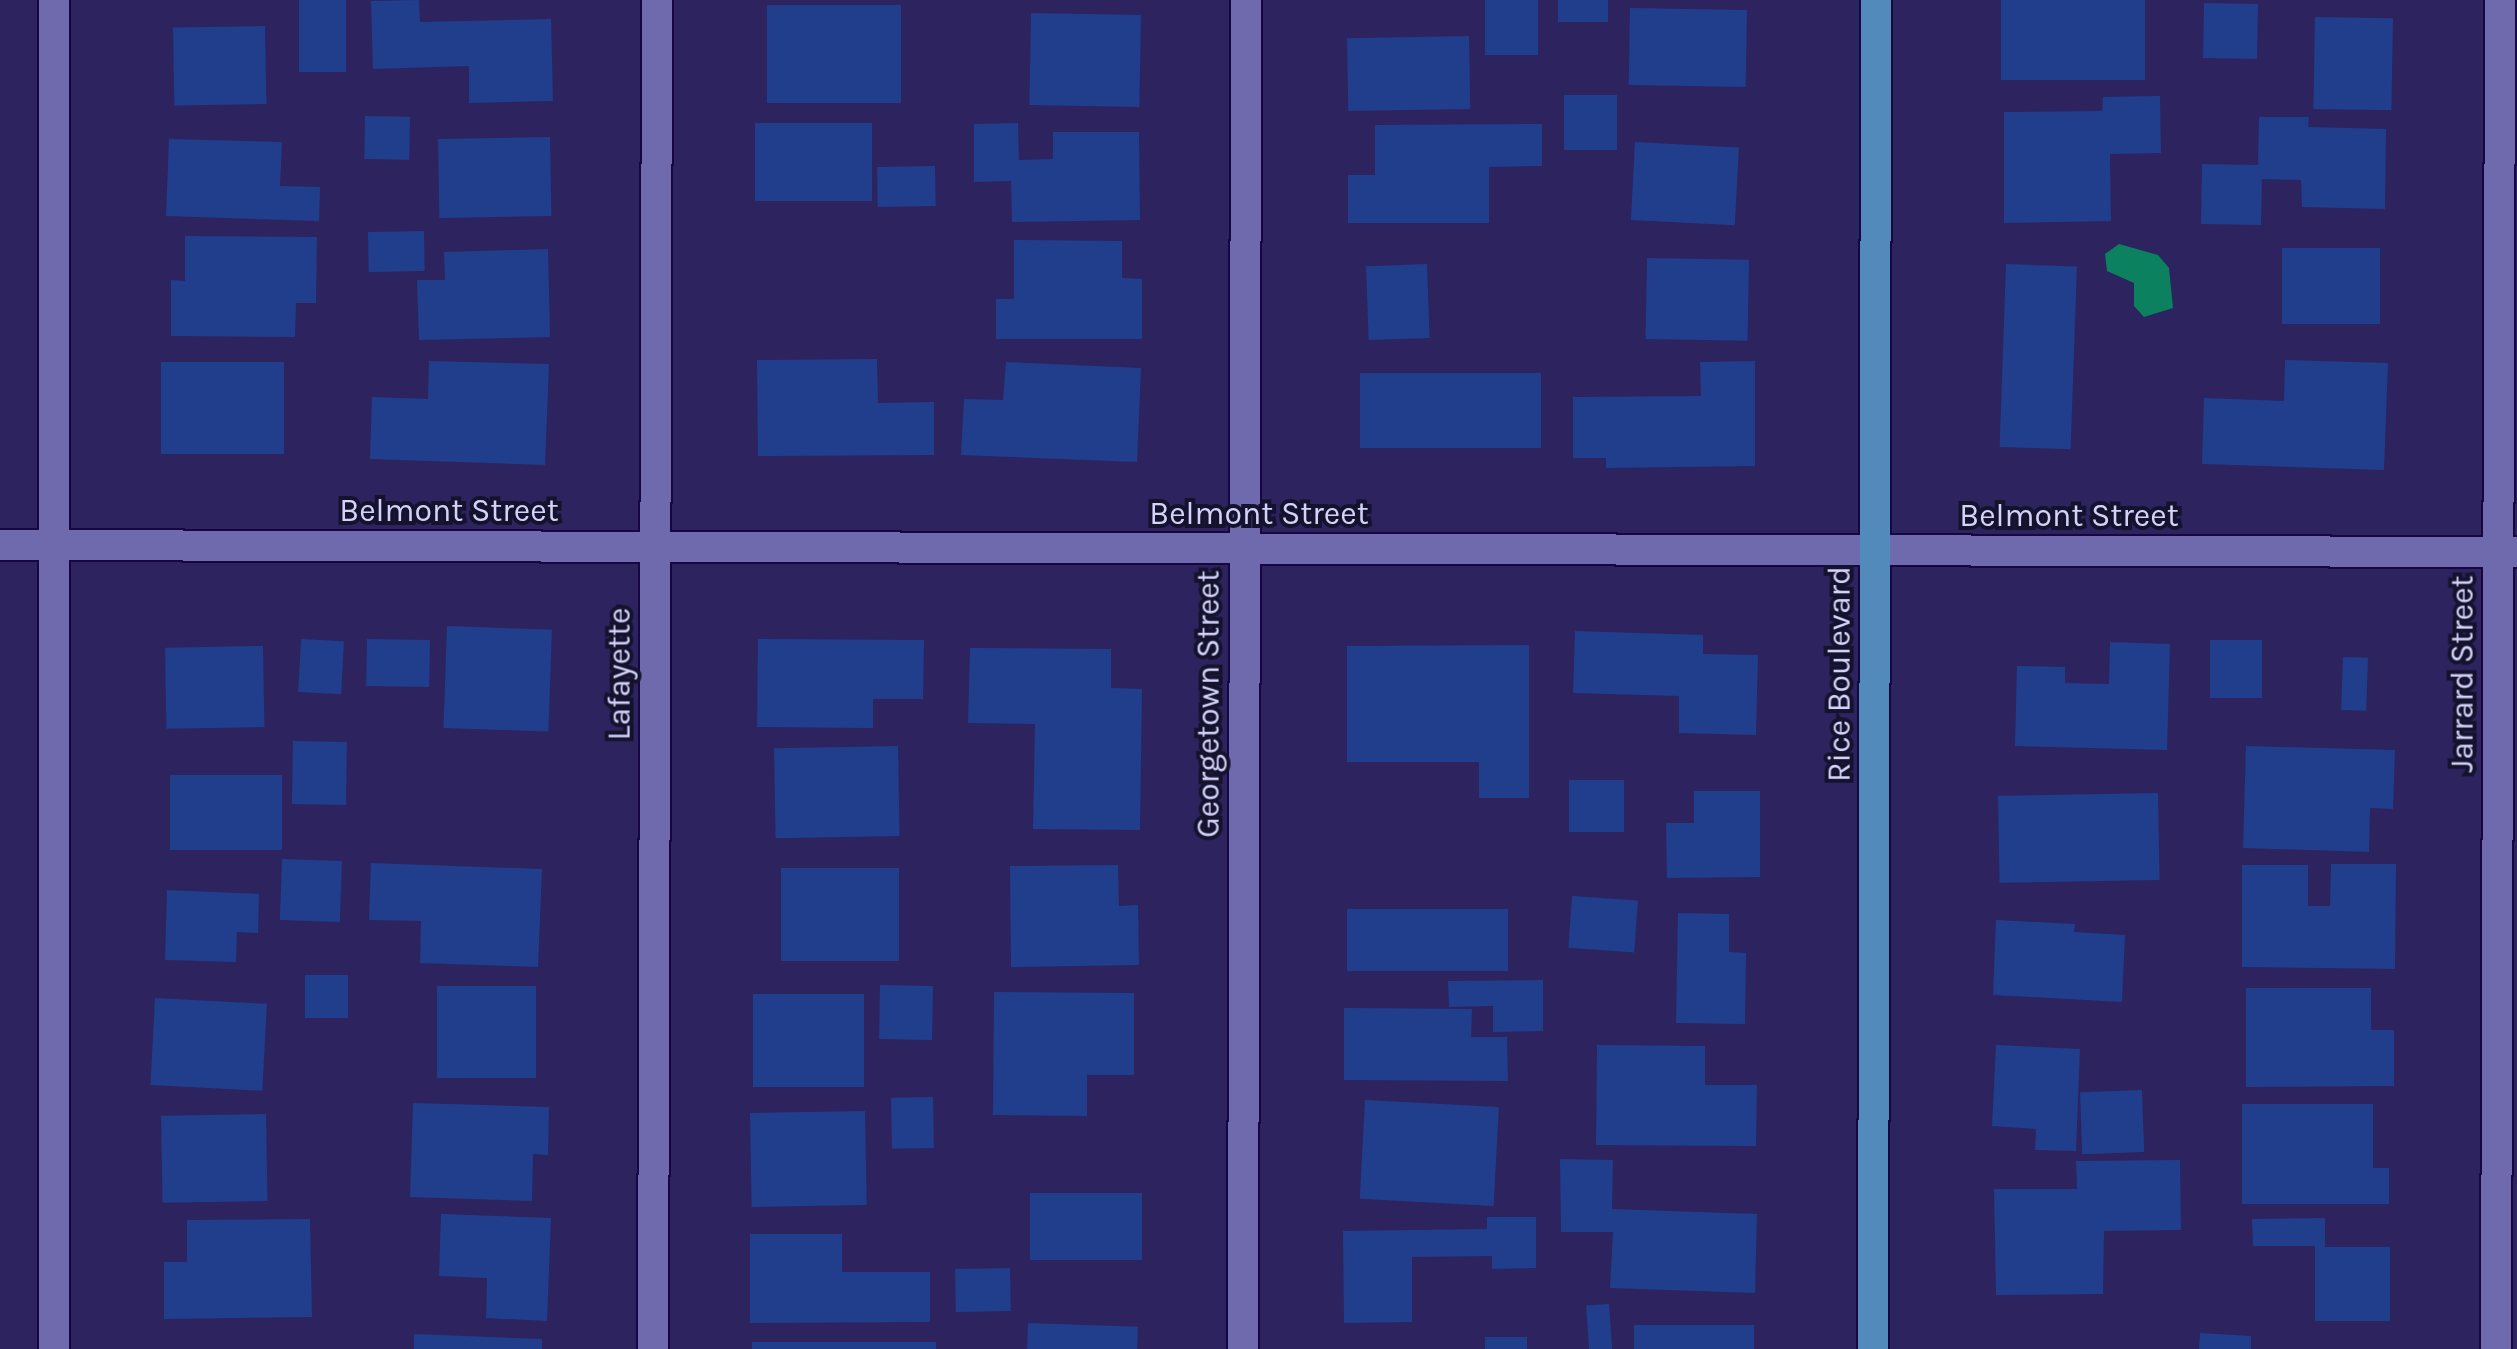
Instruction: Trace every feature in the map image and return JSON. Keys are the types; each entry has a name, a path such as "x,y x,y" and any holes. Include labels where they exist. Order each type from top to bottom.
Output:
{"main road":[{"name":"Rice Boulevard","path":"1873,1349 1876,0"}],"street":[{"path":"54,0 54,1349"},
{"name":"Lafayette","path":"653,1349 657,0"},
{"name":"Georgetown Street","path":"1244,1349 1246,0"},
{"name":"Jarrard Street","path":"2496,1349 2508,552 2500,0"},
{"name":"Belmont Street","path":"0,545 2508,552"}],"shaded area":[{"path":"2119,244 2158,255 2169,268 2173,308 2144,317 2134,306 2134,283 2107,271 2105,254"}],"building":[{"path":"299,0 346,0 346,72 299,72"},
{"path":"419,0 420,22 551,19 553,101 469,103 469,66 373,69 371,1"},
{"path":"1485,0 1538,0 1538,55 1485,55"},
{"path":"1558,0 1608,0 1608,22 1558,22"},
{"path":"2001,0 2145,0 2145,80 2001,80"},
{"path":"2204,3 2258,4 2257,59 2203,58"},
{"path":"767,5 901,5 901,103 767,103"},
{"path":"1630,8 1747,10 1746,87 1629,85"},
{"path":"1031,13 1141,15 1139,107 1029,105"},
{"path":"2315,17 2393,18 2391,110 2313,109"},
{"path":"265,26 266,104 174,106 173,28"},
{"path":"1469,36 1470,109 1348,111 1347,38"},
{"path":"1564,95 1617,95 1617,150 1564,150"},
{"path":"2160,96 2161,153 2110,154 2111,221 2004,223 2004,112 2102,111 2103,97"},
{"path":"365,116 410,117 409,160 364,159"},
{"path":"2259,117 2309,117 2308,127 2386,129 2385,209 2302,207 2301,180 2262,179 2261,225 2201,224 2202,164 2258,165"},
{"path":"755,123 872,123 872,201 755,201"},
{"path":"1018,123 1019,160 1053,159 1053,132 1139,132 1140,220 1012,222 1011,181 974,182 974,124"},
{"path":"1542,124 1542,166 1489,167 1489,223 1348,223 1348,175 1375,175 1375,125"},
{"path":"550,137 551,216 439,218 438,139"},
{"path":"169,139 282,142 280,186 320,187 319,221 166,216"},
{"path":"1635,142 1739,147 1735,225 1631,220"},
{"path":"935,166 936,206 878,207 877,167"},
{"path":"424,231 425,271 369,272 368,232"},
{"path":"185,236 317,237 316,303 296,303 295,337 171,336 171,280 185,281"},
{"path":"1014,240 1122,241 1122,278 1142,279 1142,339 996,339 996,299 1014,299"},
{"path":"2282,248 2380,248 2380,324 2282,324"},
{"path":"548,249 550,337 419,340 417,280 445,280 444,252"},
{"path":"1647,258 1749,260 1748,341 1646,339"},
{"path":"1427,264 1430,338 1369,340 1366,266"},
{"path":"2006,264 2077,266 2071,449 2000,447"},
{"path":"877,359 878,403 934,402 934,455 758,456 757,360"},
{"path":"2285,360 2388,363 2384,470 2202,464 2204,398 2284,401"},
{"path":"429,361 549,364 545,465 370,459 372,397 428,399"},
{"path":"1755,361 1755,466 1606,468 1606,458 1573,458 1573,397 1701,396 1700,362"},
{"path":"161,362 284,362 284,454 161,454"},
{"path":"1006,362 1141,368 1137,462 961,455 964,399 1003,400"},
{"path":"1360,373 1541,373 1541,448 1360,448"},
{"path":"447,626 552,630 548,732 443,728"},
{"path":"1575,631 1703,635 1703,654 1758,655 1756,735 1679,733 1679,696 1573,693"},
{"path":"301,639 344,641 341,694 298,692"},
{"path":"367,639 430,640 429,687 366,686"},
{"path":"758,639 924,640 923,699 873,699 873,728 757,727"},
{"path":"2210,640 2262,640 2262,698 2210,698"},
{"path":"2110,642 2170,644 2167,750 2015,746 2017,666 2065,667 2065,683 2109,684"},
{"path":"1529,645 1529,798 1479,798 1479,762 1347,762 1347,646"},
{"path":"263,646 264,727 166,729 165,648"},
{"path":"970,648 1111,649 1111,688 1142,689 1140,830 1033,829 1035,724 968,723"},
{"path":"2343,657 2368,658 2366,711 2341,710"},
{"path":"293,741 347,742 346,805 292,804"},
{"path":"898,746 900,836 776,838 774,748"},
{"path":"2246,746 2395,750 2393,809 2370,808 2369,852 2243,848"},
{"path":"170,775 282,775 282,850 170,850"},
{"path":"1569,780 1624,780 1624,832 1569,832"},
{"path":"1694,791 1760,791 1760,877 1667,878 1666,823 1694,823"},
{"path":"2158,793 2160,880 2000,883 1998,796"},
{"path":"282,859 342,861 340,922 280,920"},
{"path":"371,863 542,869 538,967 420,963 421,921 369,920"},
{"path":"2331,864 2396,864 2395,969 2242,967 2242,865 2308,865 2308,906 2330,906"},
{"path":"1118,865 1119,906 1138,905 1139,965 1011,967 1010,866"},
{"path":"781,868 899,868 899,961 781,961"},
{"path":"167,890 259,894 258,933 237,932 236,962 165,960"},
{"path":"1572,896 1638,901 1634,952 1568,948"},
{"path":"1347,909 1508,909 1508,971 1347,971"},
{"path":"1678,913 1729,914 1729,952 1746,953 1745,1024 1676,1023"},
{"path":"1996,920 2075,924 2074,932 2125,935 2122,1002 1993,995"},
{"path":"305,975 348,975 348,1018 305,1018"},
{"path":"1543,980 1543,1031 1493,1032 1493,1006 1449,1007 1448,981"},
{"path":"880,985 933,986 932,1040 879,1039"},
{"path":"437,986 536,986 536,1078 437,1078"},
{"path":"2246,988 2371,988 2371,1030 2394,1030 2394,1086 2246,1087"},
{"path":"994,992 1134,993 1134,1075 1087,1075 1087,1116 993,1115"},
{"path":"753,994 864,994 864,1087 753,1087"},
{"path":"155,998 267,1004 262,1091 150,1085"},
{"path":"1344,1008 1472,1009 1471,1037 1507,1037 1508,1081 1344,1080"},
{"path":"1597,1045 1705,1046 1705,1085 1757,1085 1756,1146 1596,1145"},
{"path":"1996,1045 2080,1049 2076,1151 2035,1150 2036,1129 1992,1126"},
{"path":"2142,1090 2144,1152 2082,1154 2080,1092"},
{"path":"933,1097 934,1148 892,1149 891,1098"},
{"path":"1365,1100 1499,1107 1494,1206 1360,1199"},
{"path":"413,1103 549,1107 548,1155 533,1154 532,1201 410,1197"},
{"path":"2242,1104 2373,1104 2373,1168 2389,1168 2389,1204 2242,1204"},
{"path":"865,1111 867,1205 752,1207 750,1113"},
{"path":"266,1114 268,1201 163,1203 161,1116"},
{"path":"1560,1159 1613,1160 1612,1209 1757,1214 1755,1293 1610,1288 1613,1232 1561,1232"},
{"path":"2180,1160 2181,1230 2104,1231 2103,1294 1996,1295 1994,1189 2077,1189 2076,1161"},
{"path":"1030,1193 1142,1193 1142,1260 1030,1260"},
{"path":"441,1214 551,1218 547,1321 486,1318 487,1278 439,1276"},
{"path":"1487,1217 1536,1217 1536,1268 1492,1269 1492,1256 1412,1257 1412,1322 1344,1323 1343,1231 1487,1229"},
{"path":"2325,1218 2325,1247 2390,1247 2390,1321 2315,1321 2315,1246 2253,1246 2252,1219"},
{"path":"310,1219 312,1317 164,1319 164,1262 187,1262 187,1220"},
{"path":"750,1234 842,1234 842,1272 930,1272 930,1322 750,1323"},
{"path":"1010,1268 1011,1311 956,1312 955,1269"},
{"path":"1609,1304 1612,1349 1589,1349 1586,1306"},
{"path":"1028,1323 1138,1327 1137,1349 1027,1349"},
{"path":"1634,1325 1754,1325 1754,1349 1634,1349"},
{"path":"2200,1333 2251,1336 2251,1349 2199,1349"},
{"path":"414,1334 542,1339 542,1349 414,1349"},
{"path":"1485,1337 1527,1337 1527,1349 1485,1349"},
{"path":"752,1342 936,1342 936,1349 752,1349"}]}
